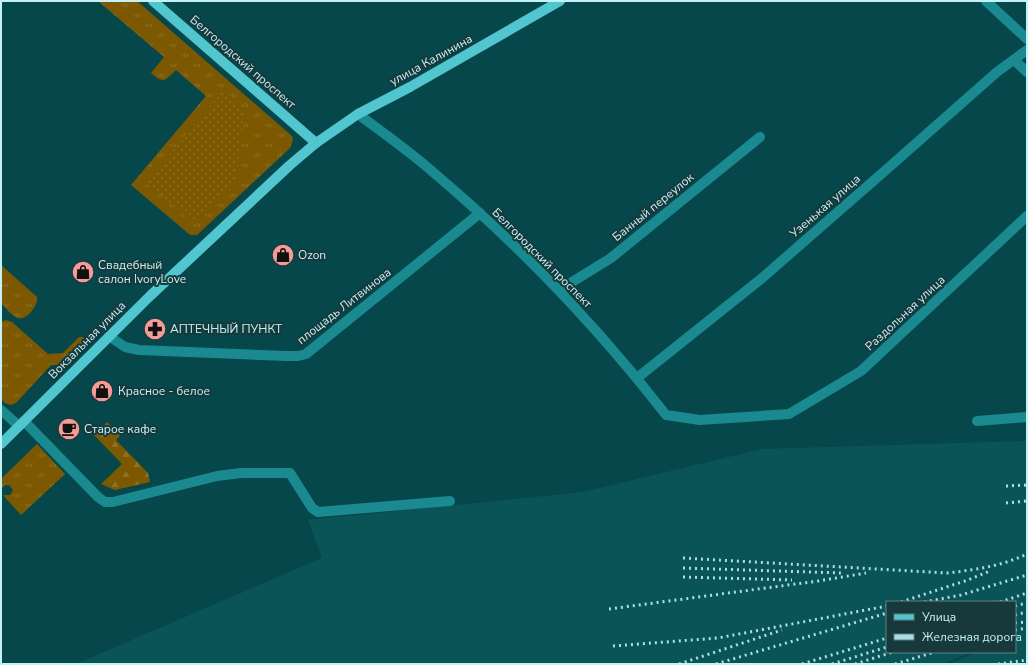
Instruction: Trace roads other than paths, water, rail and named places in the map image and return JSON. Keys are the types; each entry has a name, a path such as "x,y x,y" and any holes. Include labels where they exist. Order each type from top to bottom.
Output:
{"main road":[{"name":"Белгородский проспект","path":"153,1 316,143"},
{"name":"улица Калинина","path":"316,143 358,114 410,87 560,1"},
{"name":"Вокзальная улица","path":"1,444 150,296 284,170 316,143"}],"street":[{"path":"986,1 1027,40"},
{"name":"Узенькая улица","path":"637,378 761,279 997,72 1027,50"},
{"path":"1014,60 1027,72"},
{"name":"Белгородский проспект","path":"358,114 432,171 480,213 559,290 637,378 666,415 700,420 789,414"},
{"name":"Банный переулок","path":"559,290 611,258 760,136"},
{"name":"площадь Литвинова","path":"109,336 125,347 139,350 286,356 306,354 480,213"},
{"name":"Раздольная улица","path":"789,414 861,371 1027,216"},
{"path":"1,410 21,423 101,500 105,502 113,502 217,476 259,472 290,473 312,508 318,512 450,501"},
{"path":"977,421 1027,417"}],"railway":[{"path":"1006,486 1027,485"},
{"path":"1006,503 1027,501"},
{"path":"683,558 947,573 978,569 1008,562 1027,554"},
{"path":"683,568 841,573"},
{"path":"904,601 965,581 990,571"},
{"path":"609,609 818,581 866,573"},
{"path":"929,601 961,595 1027,575"},
{"path":"683,577 792,580"},
{"path":"1003,601 1027,593"},
{"path":"1016,606 1027,603"},
{"path":"613,646 718,638 886,606"},
{"path":"1016,615 1027,612"},
{"path":"716,664 886,613"},
{"path":"1016,623 1027,622"},
{"path":"1016,630 1027,628"},
{"path":"679,664 782,630"},
{"path":"802,664 886,638"},
{"path":"832,664 886,647"},
{"path":"855,664 890,653"},
{"path":"895,664 932,653"},
{"path":"998,664 1027,660"}],"place":[{"name":"Ozon","path":"283,255"},
{"name":"Свадебный салон IvoryLove","path":"83,272"},
{"name":"АПТЕЧНЫЙ ПУНКТ","path":"155,329"},
{"name":"Красное - белое","path":"102,391"},
{"name":"Старое кафе","path":"69,429"}]}
